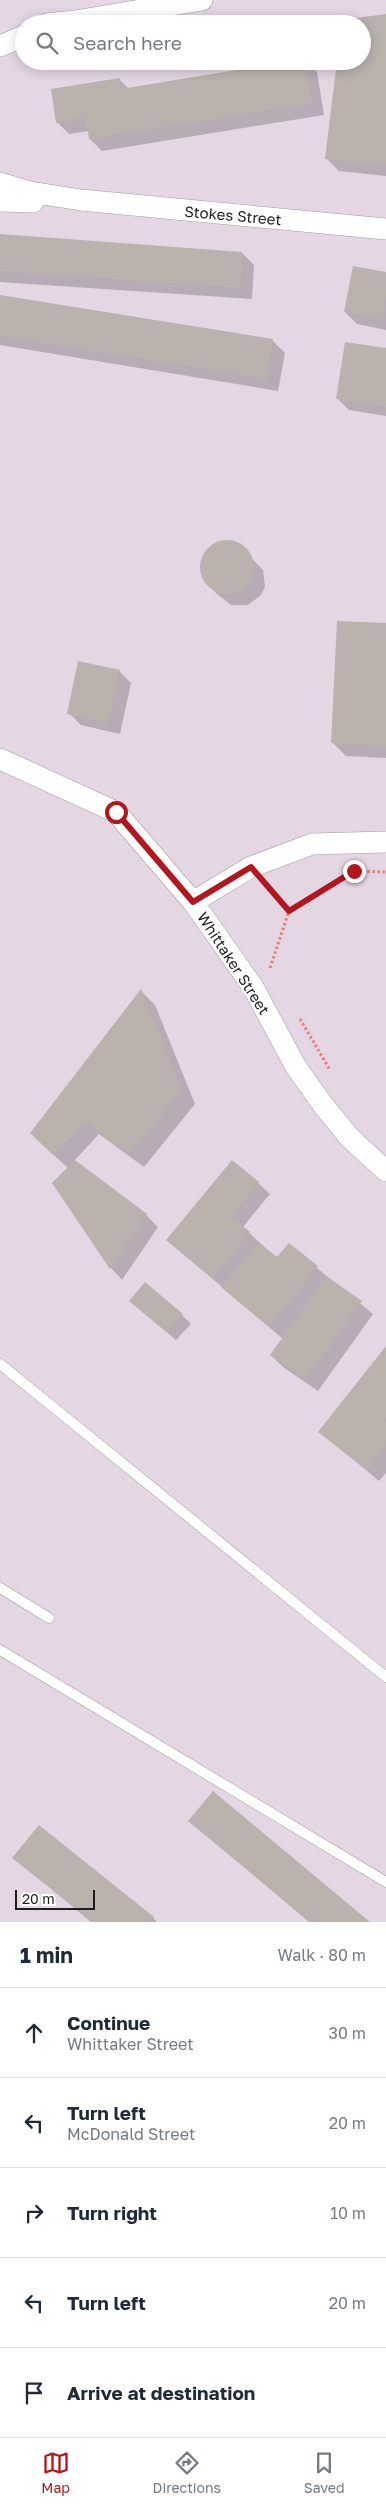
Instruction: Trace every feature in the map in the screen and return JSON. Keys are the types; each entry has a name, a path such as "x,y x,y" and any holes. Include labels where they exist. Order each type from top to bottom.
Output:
{"street":[{"path":"112,15 202,0"},
{"path":"0,29 15,27"},
{"path":"0,46 15,40"},
{"name":"Stokes Street","path":"0,183 30,192 81,200 386,229"},
{"name":"Stokes Street","path":"0,201 81,200"},
{"name":"Whittaker Street","path":"0,759 116,812 193,902 253,987 296,1067 323,1106 350,1138 386,1171"},
{"path":"193,902 251,867 312,844 386,842"}],"lane":[{"path":"0,1364 386,1677"},
{"path":"0,1588 50,1618"},
{"path":"0,1650 386,1882"}],"path":[{"path":"251,867 289,911"},
{"path":"275,976 270,968 289,911 354,871 386,872"},
{"path":"300,1018 334,1076"}],"shaded area":[{"path":"0,0 386,0 386,1922 0,1922"}],"building":[{"path":"386,14 386,166 325,159 336,70 371,70 371,16"},
{"path":"236,70 307,70 312,103 89,139 86,118 56,123 51,89 120,78 121,89"},
{"path":"0,234 242,252 240,288 0,271"},
{"path":"353,266 386,272 386,300 382,320 344,312"},
{"path":"0,295 273,339 267,379 0,336"},
{"path":"345,342 386,348 386,407 336,399"},
{"path":"222,540 232,540 246,548 252,557 254,567 252,577 246,586 232,594 222,594 212,589 205,582 200,572 200,562 205,552 212,545"},
{"path":"337,621 386,623 386,746 331,743"},
{"path":"78,661 120,670 108,723 67,714"},
{"path":"141,989 182,1089 129,1154 85,1121 53,1155 30,1133"},
{"path":"75,1160 147,1214 110,1269 52,1183"},
{"path":"232,1160 259,1182 231,1216 250,1232 212,1278 166,1240"},
{"path":"258,1242 277,1257 289,1243 318,1266 269,1327 221,1287"},
{"path":"326,1276 362,1301 305,1380 270,1355"},
{"path":"145,1282 183,1314 167,1332 129,1301"},
{"path":"386,1346 386,1418 384,1420 386,1422 386,1446 367,1470 318,1432"},
{"path":"213,1791 370,1922 310,1922 188,1821"},
{"path":"39,1825 154,1917 149,1922 93,1922 12,1858"}],"route":[{"path":"116,812 193,902 251,867 289,911 354,871"}]}
